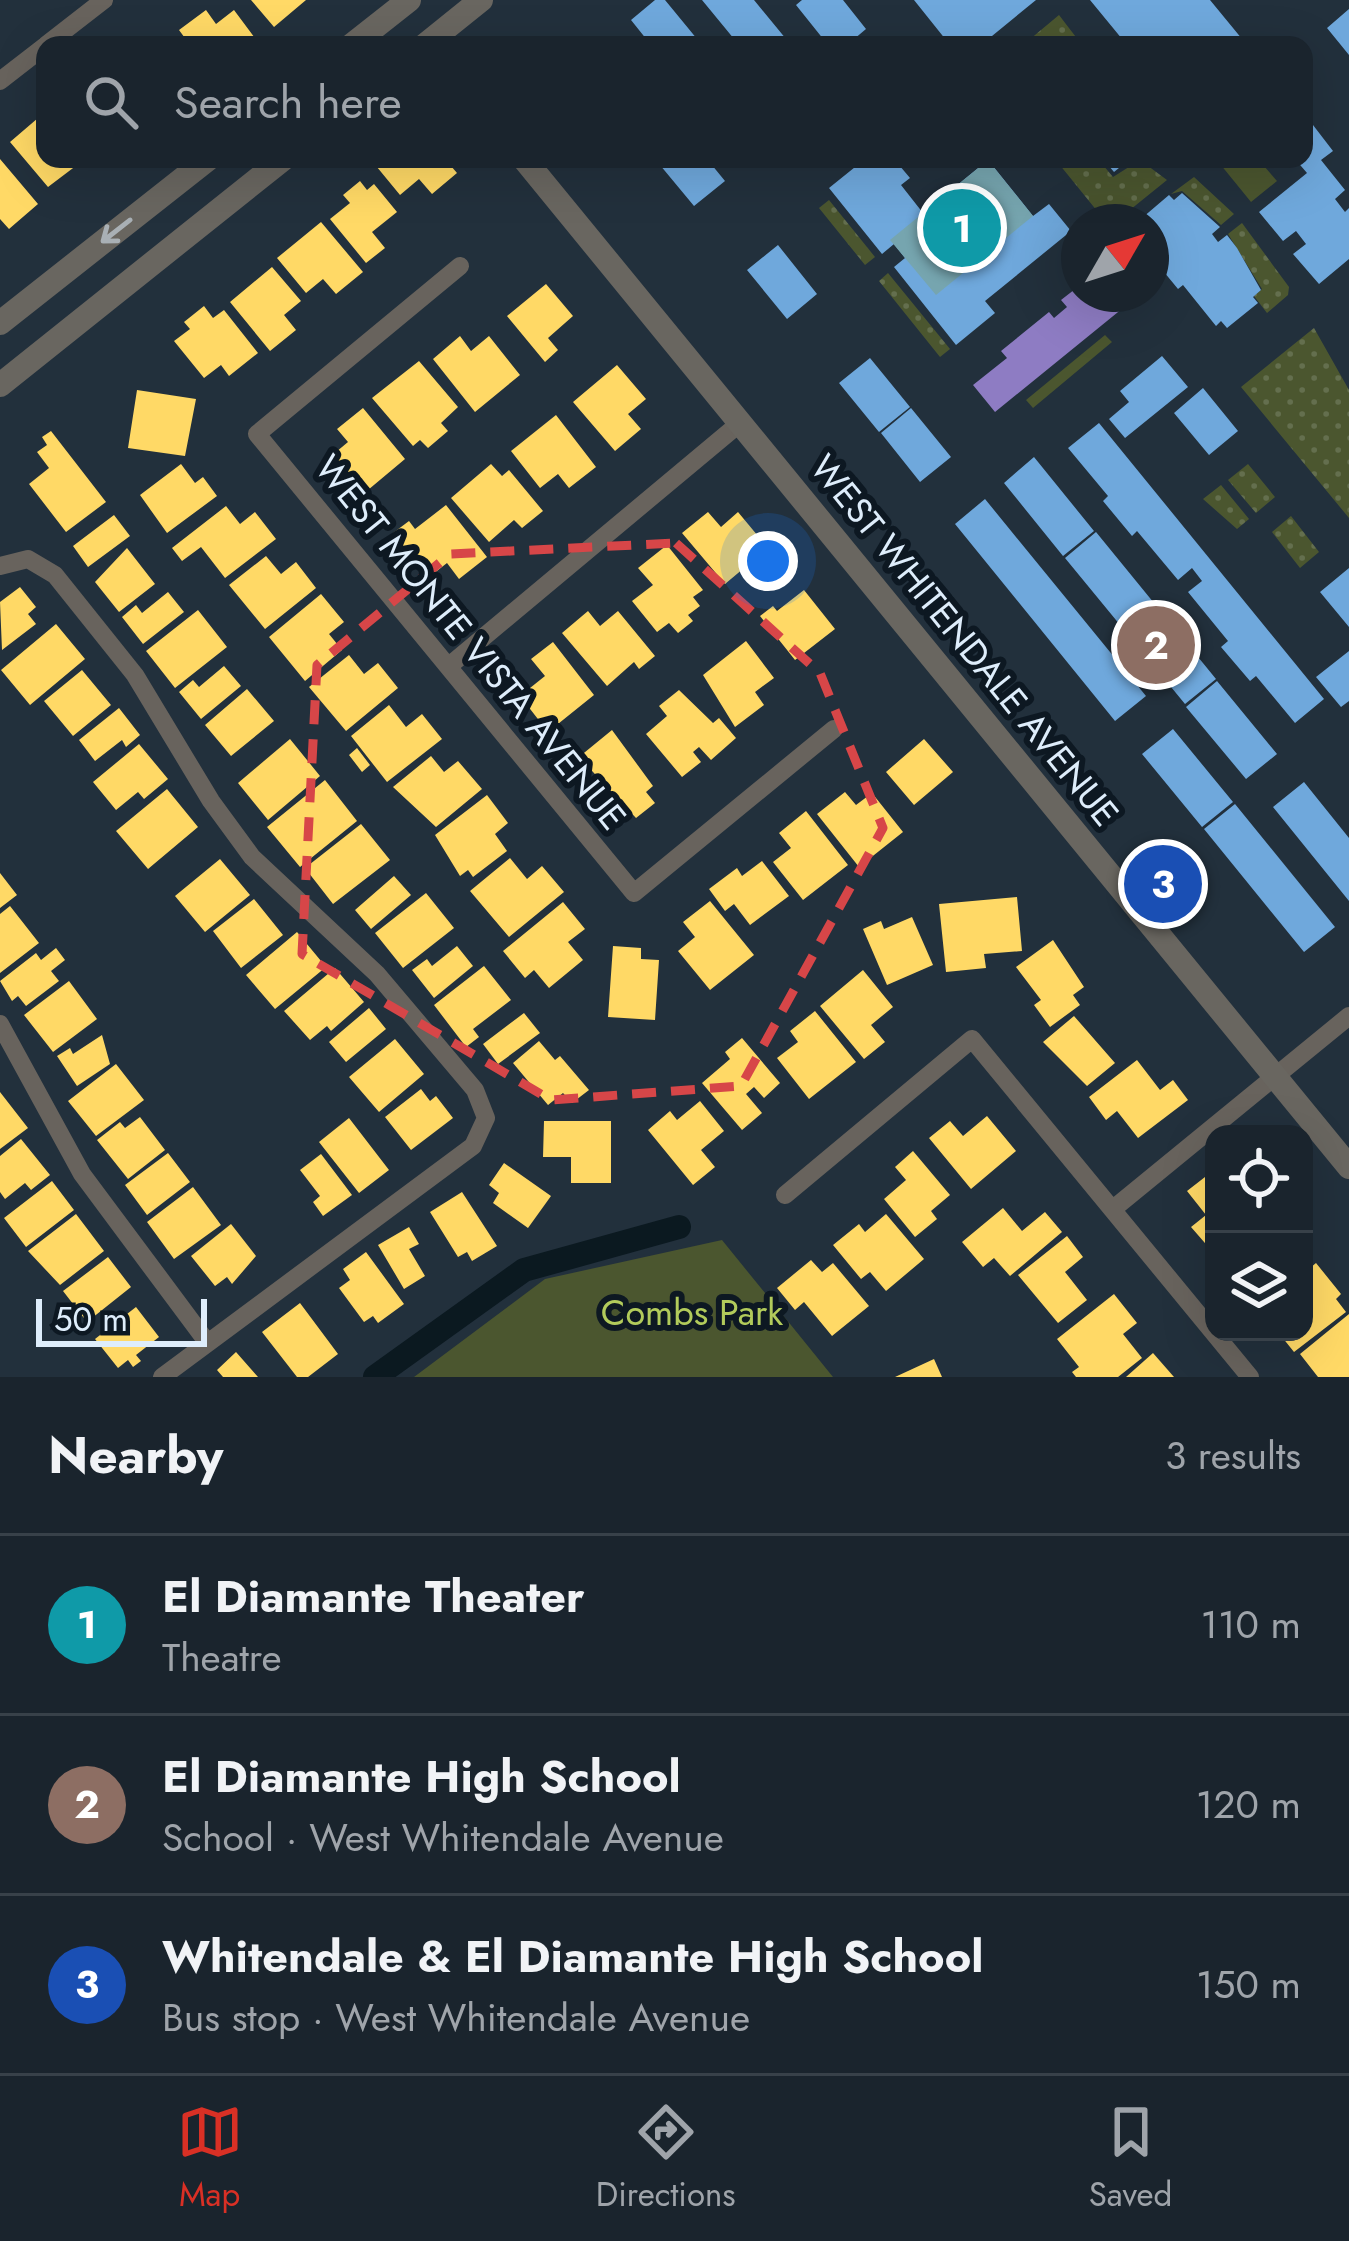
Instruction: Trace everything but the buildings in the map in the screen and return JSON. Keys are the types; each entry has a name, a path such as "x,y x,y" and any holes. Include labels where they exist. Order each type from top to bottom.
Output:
{"street":[{"path":"57,36 104,0"},
{"path":"437,36 481,0"},
{"path":"362,36 400,2 422,36"},
{"path":"0,81 36,52"},
{"path":"0,323 197,168"},
{"path":"0,385 272,168"},
{"name":"WEST WHITENDALE AVENUE","path":"531,168 1349,1167"},
{"name":"WEST MONTE VISTA AVENUE","path":"460,266 257,434 634,893 834,729"},
{"path":"449,666 740,422"},
{"path":"0,566 28,559 55,574 135,675 252,856 376,974 484,1105 485,1125 468,1150 162,1377"},
{"path":"1113,1210 1349,1016"},
{"path":"0,1024 82,1174 207,1342"},
{"path":"785,1195 972,1039 1250,1377"}],"highlighted area":[{"path":"676,543 820,673 883,828 741,1086 551,1100 302,954 317,665 450,554"}],"green space":[{"path":"1059,15 1075,36 1034,36"},
{"path":"1062,168 1106,168 1113,177 1127,168 1151,168 1167,180 1137,204 1091,204"},
{"path":"1223,168 1266,168 1277,181 1251,202"},
{"path":"1194,177 1234,214 1221,225 1182,191 1171,194"},
{"path":"829,200 875,257 865,265 819,208"},
{"path":"1242,223 1289,287 1288,295 1267,313 1254,296 1262,289 1228,234"},
{"path":"888,273 950,349 940,357 879,281"},
{"path":"1314,328 1349,390 1349,518 1241,387"},
{"path":"1105,335 1112,342 1033,408 1026,400"},
{"path":"1248,464 1275,497 1256,513 1228,480"},
{"path":"1221,485 1249,519 1237,529 1203,499"},
{"path":"1291,516 1319,552 1300,568 1272,532"},
{"name":"Combs Park","path":"722,1240 833,1377 414,1377 545,1279"}],"waterway":[{"path":"375,1377 524,1270 679,1227"}],"place":[{"name":"El Diamante Theater","path":"962,228"},
{"name":"El Diamante High School","path":"1156,645"},
{"name":"Whitendale & El Diamante High School","path":"1163,884"}]}
